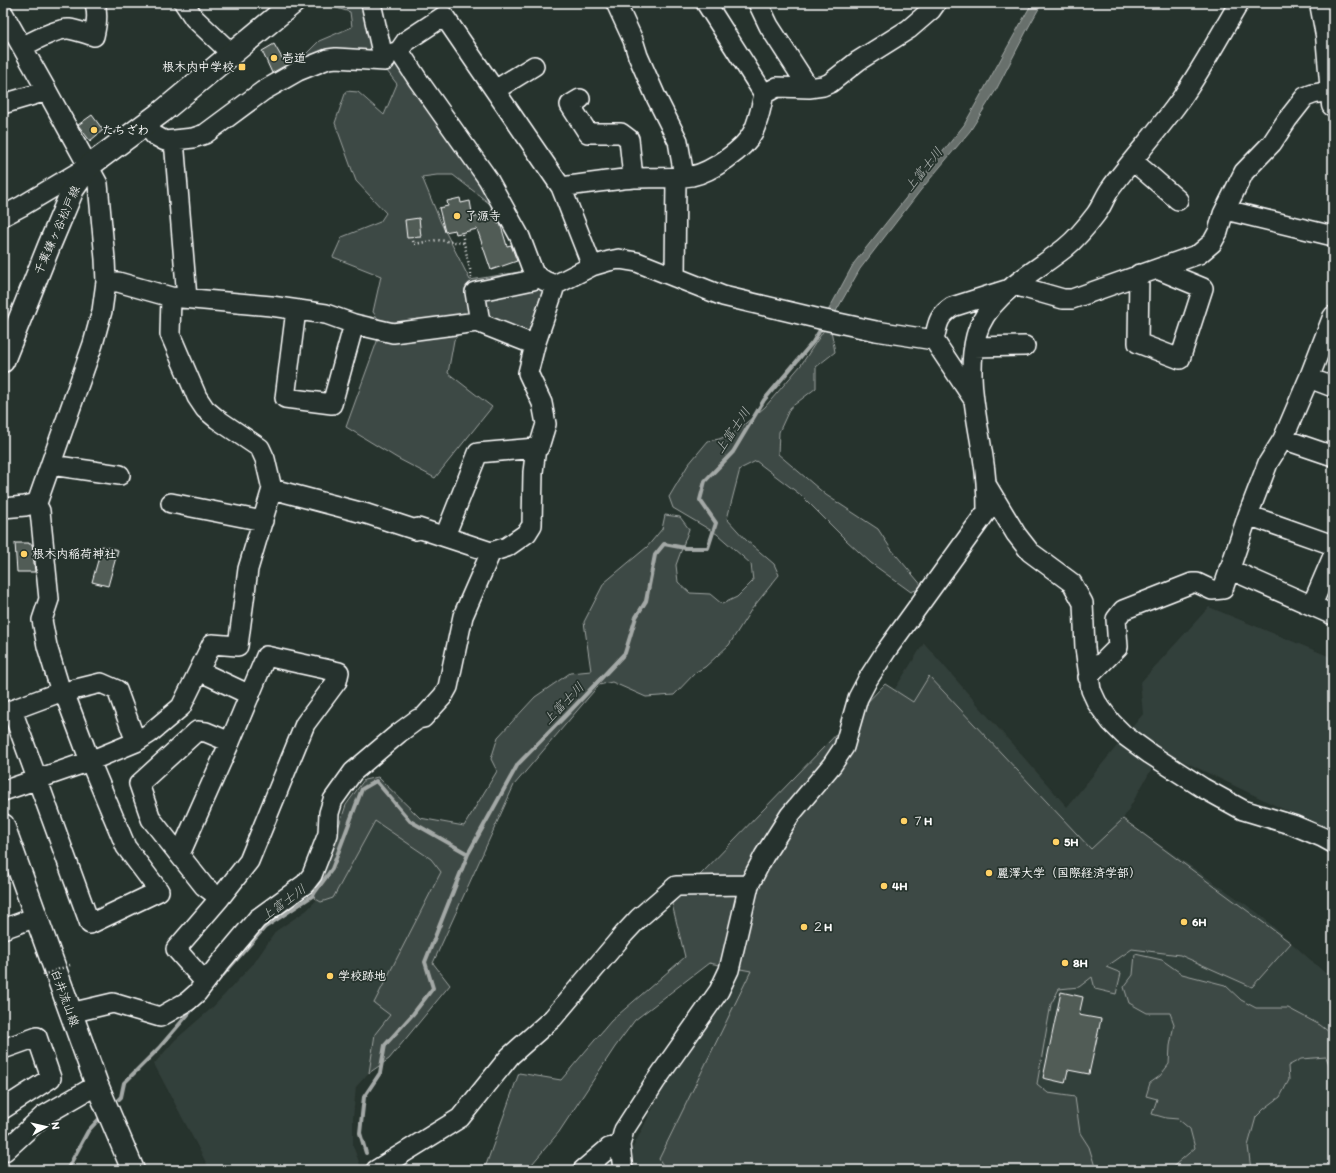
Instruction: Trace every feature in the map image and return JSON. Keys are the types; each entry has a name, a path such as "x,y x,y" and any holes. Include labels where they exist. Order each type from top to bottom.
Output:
{"main road":[{"name":"千葉鎌ヶ谷松戸線","path":"3,359 73,189 88,166 146,124 293,3"},
{"path":"1321,3 1327,35 1332,98"},
{"name":"白井流山線","path":"3,824 97,1085 133,1170"}],"street":[{"path":"22,47 50,34 68,29 94,36 97,18 95,3"},
{"path":"184,3 194,18 207,32 221,42 232,54"},
{"path":"371,3 381,48 393,53 418,80 488,179 520,237 534,274 554,285"},
{"path":"616,3 633,40 638,56 656,98 678,141 680,176 675,277"},
{"path":"706,3 764,94"},
{"path":"758,3 769,26 808,88"},
{"path":"561,187 633,178 680,176 701,173 719,165 748,139 752,133 758,118 764,94 776,87 781,86 808,88 823,86 830,83 863,58 909,29 931,10 936,3"},
{"path":"623,1170 620,1145 624,1130 655,1082 719,991 729,970 749,885 764,856 790,815 832,765 844,747 858,698 886,651 987,511 987,485 974,401 972,374 976,336 982,321 993,306 1011,287 1065,248 1076,238 1096,214 1110,189 1171,112 1196,77 1238,3"},
{"path":"3,13 88,166 99,189 106,282 102,311 95,337 37,502 25,506 3,508"},
{"path":"146,124 154,135 164,142 193,138 206,134 263,91 298,71 328,59 384,60 406,41 444,16 561,187 592,266"},
{"path":"495,90 534,66"},
{"path":"3,104 47,91"},
{"path":"974,401 934,340 940,317 945,312 952,307 1011,287 1063,299 1072,299 1199,254 1212,243 1218,232 1223,214 1244,172 1272,143 1287,120 1305,98 1313,94 1332,98"},
{"path":"580,99 570,104 588,133 621,133 629,140 633,178"},
{"path":"3,791 90,761 136,742 150,733 181,707 212,644 238,646 248,569 272,489 265,459 260,448 220,422 205,409 197,397 170,334 179,297 174,140"},
{"path":"1132,161 1178,200"},
{"path":"3,216 88,166"},
{"path":"1227,207 1234,212 1333,236"},
{"path":"554,285 592,266 619,259 637,262 723,296 876,331 934,340"},
{"path":"1139,274 1138,343 1180,359 1203,288 1157,269"},
{"path":"477,322 479,316 475,292 533,280 537,276"},
{"path":"106,282 118,282 179,297 271,306 326,314 354,324 393,333 477,322 535,346"},
{"path":"272,489 367,514 402,527 416,530 418,528 491,552 507,547 527,533 532,525 533,472 536,448 538,447 546,424 542,403 528,373 554,285"},
{"path":"296,310 285,398 332,404 354,324"},
{"path":"1088,677 1118,647 1116,619 1123,610 1192,583 1197,583 1212,590 1224,589 1229,569 1268,463 1283,438 1309,378 1333,316"},
{"path":"974,347 1025,346"},
{"path":"1309,378 1333,387"},
{"path":"1283,438 1333,456"},
{"path":"445,536 478,453 536,448"},
{"path":"51,465 120,475"},
{"path":"987,485 1016,534 1030,552 1072,583 1083,603 1085,648 1091,690 1097,703 1111,722 1124,735 1150,754 1203,788 1244,810 1293,825 1333,843"},
{"path":"36,503 40,511 49,599 42,620 47,646 62,692 126,847 159,891 90,924 12,710 62,692 101,683 117,690 136,742"},
{"path":"172,503 263,521"},
{"path":"1248,515 1333,545"},
{"path":"70,1013 113,1003 160,1017 188,1002 257,919 305,884 312,875 328,834 329,812 333,800 354,772 399,732 418,719 423,718 443,696 448,687 463,616 491,552"},
{"path":"1312,605 1333,556"},
{"path":"1229,569 1333,615"},
{"path":"180,854 230,742 266,656 339,672 336,682 305,724 249,861 220,898 176,949 205,982"},
{"path":"199,671 250,694"},
{"path":"220,898 204,886 180,854 165,839 151,819 139,784 197,731 206,732 230,742"},
{"path":"376,1170 460,1118 510,1056 553,1018 624,934 639,918 676,886 749,885"},
{"path":"3,929 36,917"},
{"path":"3,1049 37,1037 51,1078 3,1109"},
{"path":"3,1152 43,1116 97,1085"},
{"path":"583,1170 609,1148 620,1145"}],"path":[{"path":"462,234 475,292"},
{"path":"413,241 414,244 437,240 464,243"},
{"path":"43,975 70,965"}],"shaded area":[{"path":"320,3 366,3 398,63 499,211 453,175 422,177 441,223 470,280 519,272 546,293 530,338 476,312 454,340 448,373 492,407 435,478 397,458 346,427 383,325 373,312 381,276 333,257 342,237 380,222 386,213 356,181 335,123 346,91 358,92 384,115 397,84 387,71 347,66 312,72 306,54 319,41 352,27 350,12"},
{"path":"1032,3 1042,3 996,90 970,131 920,191 860,269 835,313 828,311 854,263 964,125"},
{"path":"826,327 831,330 835,352 816,367 816,388 790,408 779,432 778,454 826,495 878,529 891,549 923,587 911,592 871,563 802,496 756,461 740,469 727,519 746,540 774,564 779,575 751,610 729,645 705,667 696,672 674,695 646,697 612,682 599,685 514,785 433,963 450,985 389,1059 369,1073 375,1034 390,1015 374,1003 441,872 431,859 375,821 333,898 321,902 314,898 346,805 364,780 378,777 420,818 464,826 497,771 491,759 498,737 535,697 570,673 591,671 584,622 604,583 647,547 662,529 665,515 680,517 689,529 676,565 678,582 690,593 710,594 722,604 737,597 753,581 751,564 717,534 673,508 669,497 688,465 708,441 719,439 734,433 765,407 801,365"},
{"name":"麗澤大学（国際経済学部）","path":"1209,607 1333,658 1333,833 1162,751 1123,819 1258,913 1333,980 1333,1170 636,1170 631,1151 750,917 924,643 1067,807 1143,714 1140,683"},
{"name":"麗澤大学（国際経済学部）","path":"929,676 1091,849 1123,819 1291,943 1252,987 1180,955 1132,949 1106,967 1121,973 1116,994 1095,989 1092,977 1079,987 1059,989 1051,1004 1037,1084 1048,1093 1075,1097 1080,1133 1089,1147 1096,1170 666,1170 659,1159 751,971 709,963 635,1020 615,1047 559,1132 527,1170 457,1170 486,1165 519,1073 561,1080 611,1021 685,957 672,904 885,684 913,702"},
{"name":"学校跡地","path":"369,797 454,858 421,989 374,1043 373,1068 356,1087 353,1118 353,1146 362,1170 210,1170 154,1064 175,1040 213,1007 254,963 276,931 307,910 325,891"},
{"path":"1135,954 1162,960 1182,974 1225,985 1241,1000 1256,1008 1288,1008 1320,1025 1333,1035 1333,1074 1326,1057 1301,1059 1288,1066 1289,1080 1280,1097 1256,1117 1248,1146 1251,1170 1169,1170 1195,1148 1190,1129 1178,1119 1166,1118 1152,1114 1157,1099 1146,1096 1150,1083 1160,1076 1169,1064 1170,1046 1174,1024 1170,1013 1147,1013 1129,1003 1124,987 1133,975"}],"building":[{"path":"274,44 286,65 272,73 262,51"},
{"path":"92,115 103,130 90,141 78,125"},
{"path":"460,198 461,203 470,201 473,218 493,211 498,224 500,223 507,246 511,245 517,261 491,270 477,229 456,234 455,230 445,232 439,208 448,206 447,201"},
{"path":"419,218 421,237 407,238 405,220"},
{"path":"15,543 32,544 35,572 17,572"},
{"path":"102,546 118,550 108,586 92,582"},
{"path":"1061,992 1083,997 1079,1015 1101,1019 1089,1074 1068,1070 1065,1083 1043,1078"}],"waterway":[{"name":"上富士川","path":"223,975 265,927 312,896 332,869 362,789 376,781 410,821 468,854 518,764 625,653 636,617 646,601 655,555 664,544 685,548 708,548 716,523 700,500 705,481 733,452 764,400 813,342 823,325"},
{"name":"上富士川","path":"366,1153 360,1133 364,1097 380,1073 385,1045 413,1014 433,988 425,962 468,854"},
{"name":"上富士川","path":"119,1099 121,1097 124,1083 159,1048 196,1005"},
{"name":"上富士川","path":"67,1170 88,1131 98,1120"}],"place":[{"name":"壱道","path":"274,58"},
{"name":"根木内中学校","path":"242,67"},
{"name":"たちざわ","path":"94,130"},
{"name":"了源寺","path":"457,216"},
{"name":"根木内稲荷神社","path":"24,554"},
{"name":"７H","path":"904,821"},
{"name":"5H","path":"1056,842"},
{"name":"麗澤大学（国際経済学部）","path":"989,873"},
{"name":"4H","path":"884,886"},
{"name":"6H","path":"1184,922"},
{"name":"２H","path":"804,927"},
{"name":"8H","path":"1065,963"},
{"name":"学校跡地","path":"330,976"}]}
